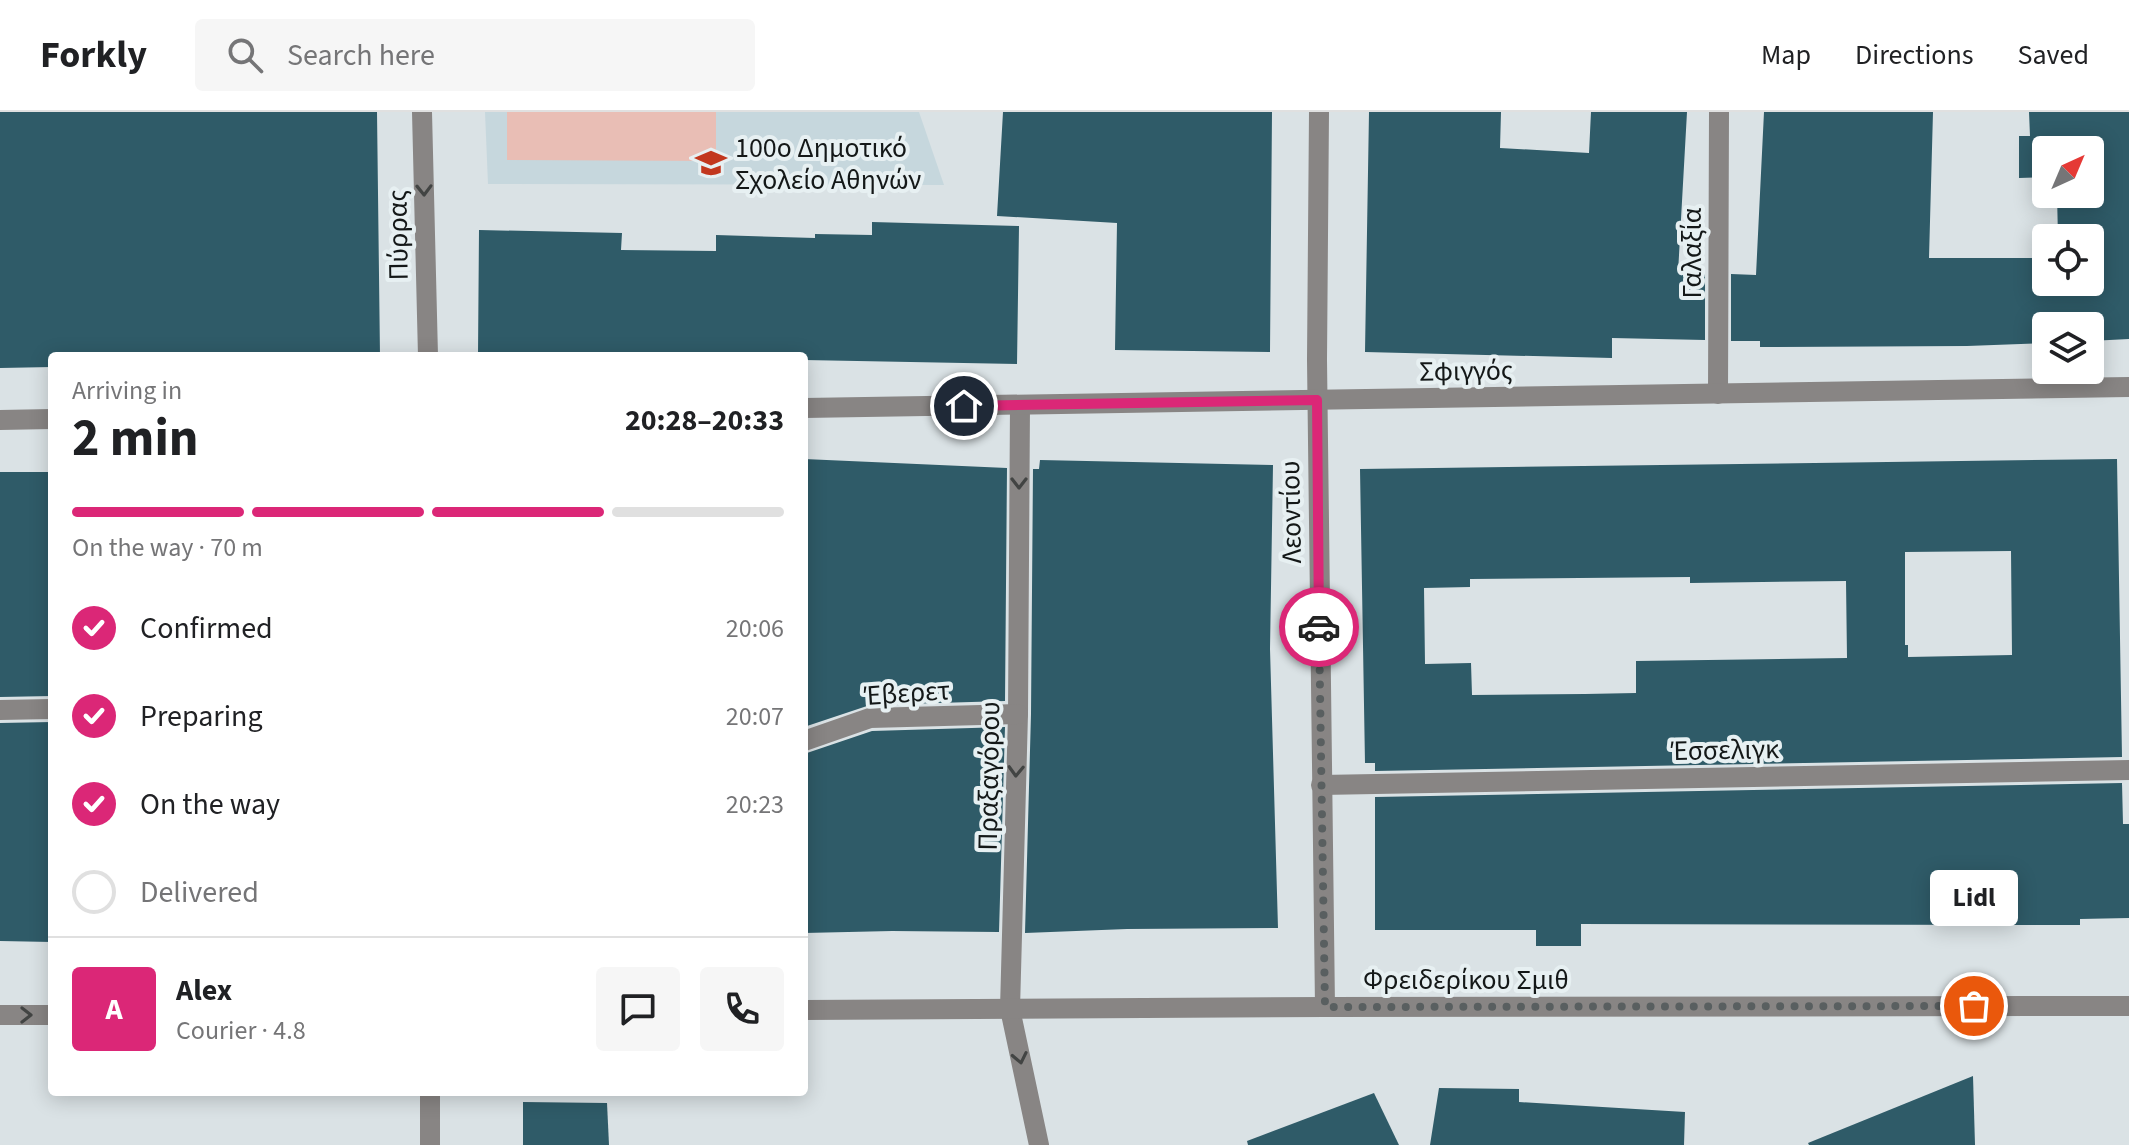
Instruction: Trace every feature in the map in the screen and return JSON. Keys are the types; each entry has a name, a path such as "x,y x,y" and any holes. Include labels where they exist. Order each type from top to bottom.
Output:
{"street":[{"name":"Πύρρας","path":"422,112 428,352"},
{"name":"Λεοντίου","path":"1319,112 1317,400 1325,1007"},
{"name":"Γαλαξία","path":"1718,394 1719,112"},
{"name":"Σφιγγός","path":"808,408 2129,387"},
{"name":"Πραξαγόρου","path":"1020,405 1018,714 1010,1009 1039,1145"},
{"path":"0,420 48,419"},
{"path":"0,710 48,709"},
{"name":"Έβερετ","path":"808,740 870,718 1018,714"},
{"name":"Έσσελιγκ","path":"1321,785 2129,770"},
{"name":"Φρειδερίκου Σμιθ","path":"808,1010 2129,1006"},
{"path":"0,1015 48,1015"},
{"path":"430,1096 430,1145"}],"shaded area":[{"name":"100ο Δημοτικό Σχολείο Αθηνών","path":"485,112 919,112 944,185 488,184"},
{"path":"507,112 716,112 716,161 507,160"}],"building":[{"path":"0,112 377,112 380,352 48,352 48,367 0,368"},
{"path":"1003,112 1272,112 1270,352 1115,350 1117,223 997,216"},
{"path":"1369,112 1501,112 1500,148 1589,153 1591,112 1687,112 1678,273 1705,274 1705,340 1612,338 1612,358 1365,352"},
{"path":"1764,112 1933,112 1929,258 2032,258 2032,296 2104,296 2104,224 2058,224 2057,208 2104,208 2104,136 2032,136 2032,178 2019,178 2019,136 2030,136 2029,112 2129,112 2129,339 2104,340 2104,312 2032,312 2032,344 1760,347 1760,341 1731,341 1731,274 1756,275"},
{"path":"872,222 1019,226 1017,364 808,360 808,352 478,352 479,230 622,233 621,250 716,251 716,235 815,238 815,234 872,235"},
{"path":"808,459 1007,468 1005,701 870,705 808,726"},
{"path":"2117,459 2122,757 1375,771 1375,763 1365,763 1360,469","holes":["2011,551 2012,655 1908,657 1908,645 1905,645 1905,552","1690,577 1690,583 1846,581 1847,658 1636,661 1636,693 1585,694 1472,695 1471,663 1425,664 1424,588 1470,587 1470,579"]},
{"path":"1040,460 1273,465 1270,649 1278,928 1025,933 1033,469 1039,469"},
{"path":"0,472 48,472 48,696 0,697"},
{"path":"48,722 48,942 0,941 0,723"},
{"path":"1005,727 999,932 808,933 808,753 872,731"},
{"path":"2122,783 2123,824 2129,824 2129,918 2080,919 2080,925 1581,924 1581,946 1536,946 1536,930 1375,930 1375,797"},
{"path":"1973,1076 1975,1145 1808,1143"},
{"path":"1439,1088 1519,1089 1519,1102 1685,1112 1684,1145 1430,1145"},
{"path":"1374,1093 1399,1145 1248,1145 1247,1141"},
{"path":"523,1102 607,1103 609,1145 523,1145"}],"way so far":[{"path":"1319,627 1325,1007 1974,1006"}],"place":[{"name":"100ο Δημοτικό Σχολείο Αθηνών","path":"711,163"},
{"name":"Lidl","path":"1974,1006"}],"route":[{"path":"964,406 1317,400 1319,627"}]}
